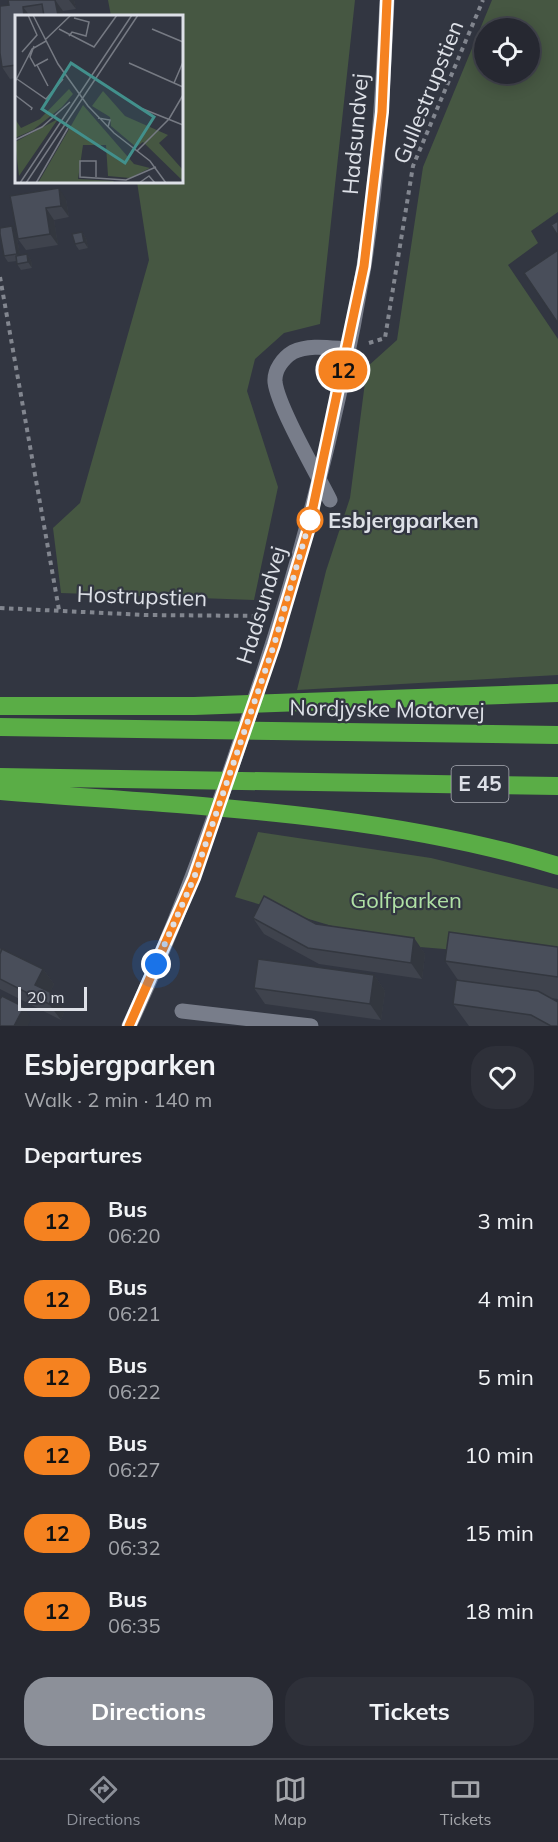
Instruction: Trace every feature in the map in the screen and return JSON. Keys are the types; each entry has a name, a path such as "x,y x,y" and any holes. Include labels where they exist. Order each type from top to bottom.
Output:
{"highway":[{"path":"0,706 194,706 558,693"},
{"name":"Nordjyske Motorvej","path":"0,727 558,735"},
{"name":"E 45","path":"0,777 558,786"},
{"path":"0,792 271,813 414,832 525,856 558,866"}],"street":[{"name":"Hadsundvej","path":"129,1026 194,878 274,645 308,531 364,266 382,112 387,0"},
{"path":"330,500 278,395 276,374 280,363 294,352 311,347 348,349"},
{"path":"182,1011 311,1026"}],"path":[{"name":"Gullestrupstien","path":"348,349 385,338 413,166 483,0"},
{"path":"0,277 58,610"},
{"name":"Hostrupstien","path":"0,608 146,615 282,616"}],"green space":[{"path":"108,0 355,0 320,324 284,333 255,359 247,391 278,487 254,600 61,593 53,528 80,503 149,260 137,183 183,183 183,15 111,15"},
{"path":"492,0 558,0 558,212 531,231 538,243 508,265 558,339 558,675 297,690 326,571 350,498 367,367 397,340 423,167 474,44 474,84 540,84 540,18 485,18"},
{"name":"Golfparken","path":"258,832 431,858 558,889 558,965 492,953 396,945 235,897"}],"building":[{"path":"8,0 55,0 58,15 44,15 42,4 23,7 24,15 15,15 15,65 2,67 0,6 9,5"},
{"path":"59,188 61,206 46,208 50,234 18,239 10,196"},
{"path":"558,221 558,236 551,225"},
{"path":"12,226 17,254 4,256 0,228"},
{"path":"82,232 84,242 75,244 72,234"},
{"path":"558,250 558,323 524,273"},
{"path":"27,254 28,262 17,264 16,256"},
{"path":"264,896 316,924 414,938 411,963 308,948 253,918"},
{"path":"449,932 558,947 558,977 445,961"},
{"path":"2,949 43,969 35,985 54,994 49,1004 0,979"},
{"path":"258,959 374,975 370,1004 254,988"},
{"path":"456,980 538,991 558,1002 558,1026 551,1026 531,1015 453,1004"},
{"path":"2,996 24,1007 14,1026 0,1026"}],"bus line":[{"name":"12","path":"129,1026 194,878 274,645 308,531 364,266 382,112 387,0"}],"place":[{"name":"Esbjergparken","path":"310,520"}],"route":[{"path":"156,964 194,878 274,645 312,513 310,520"}]}
